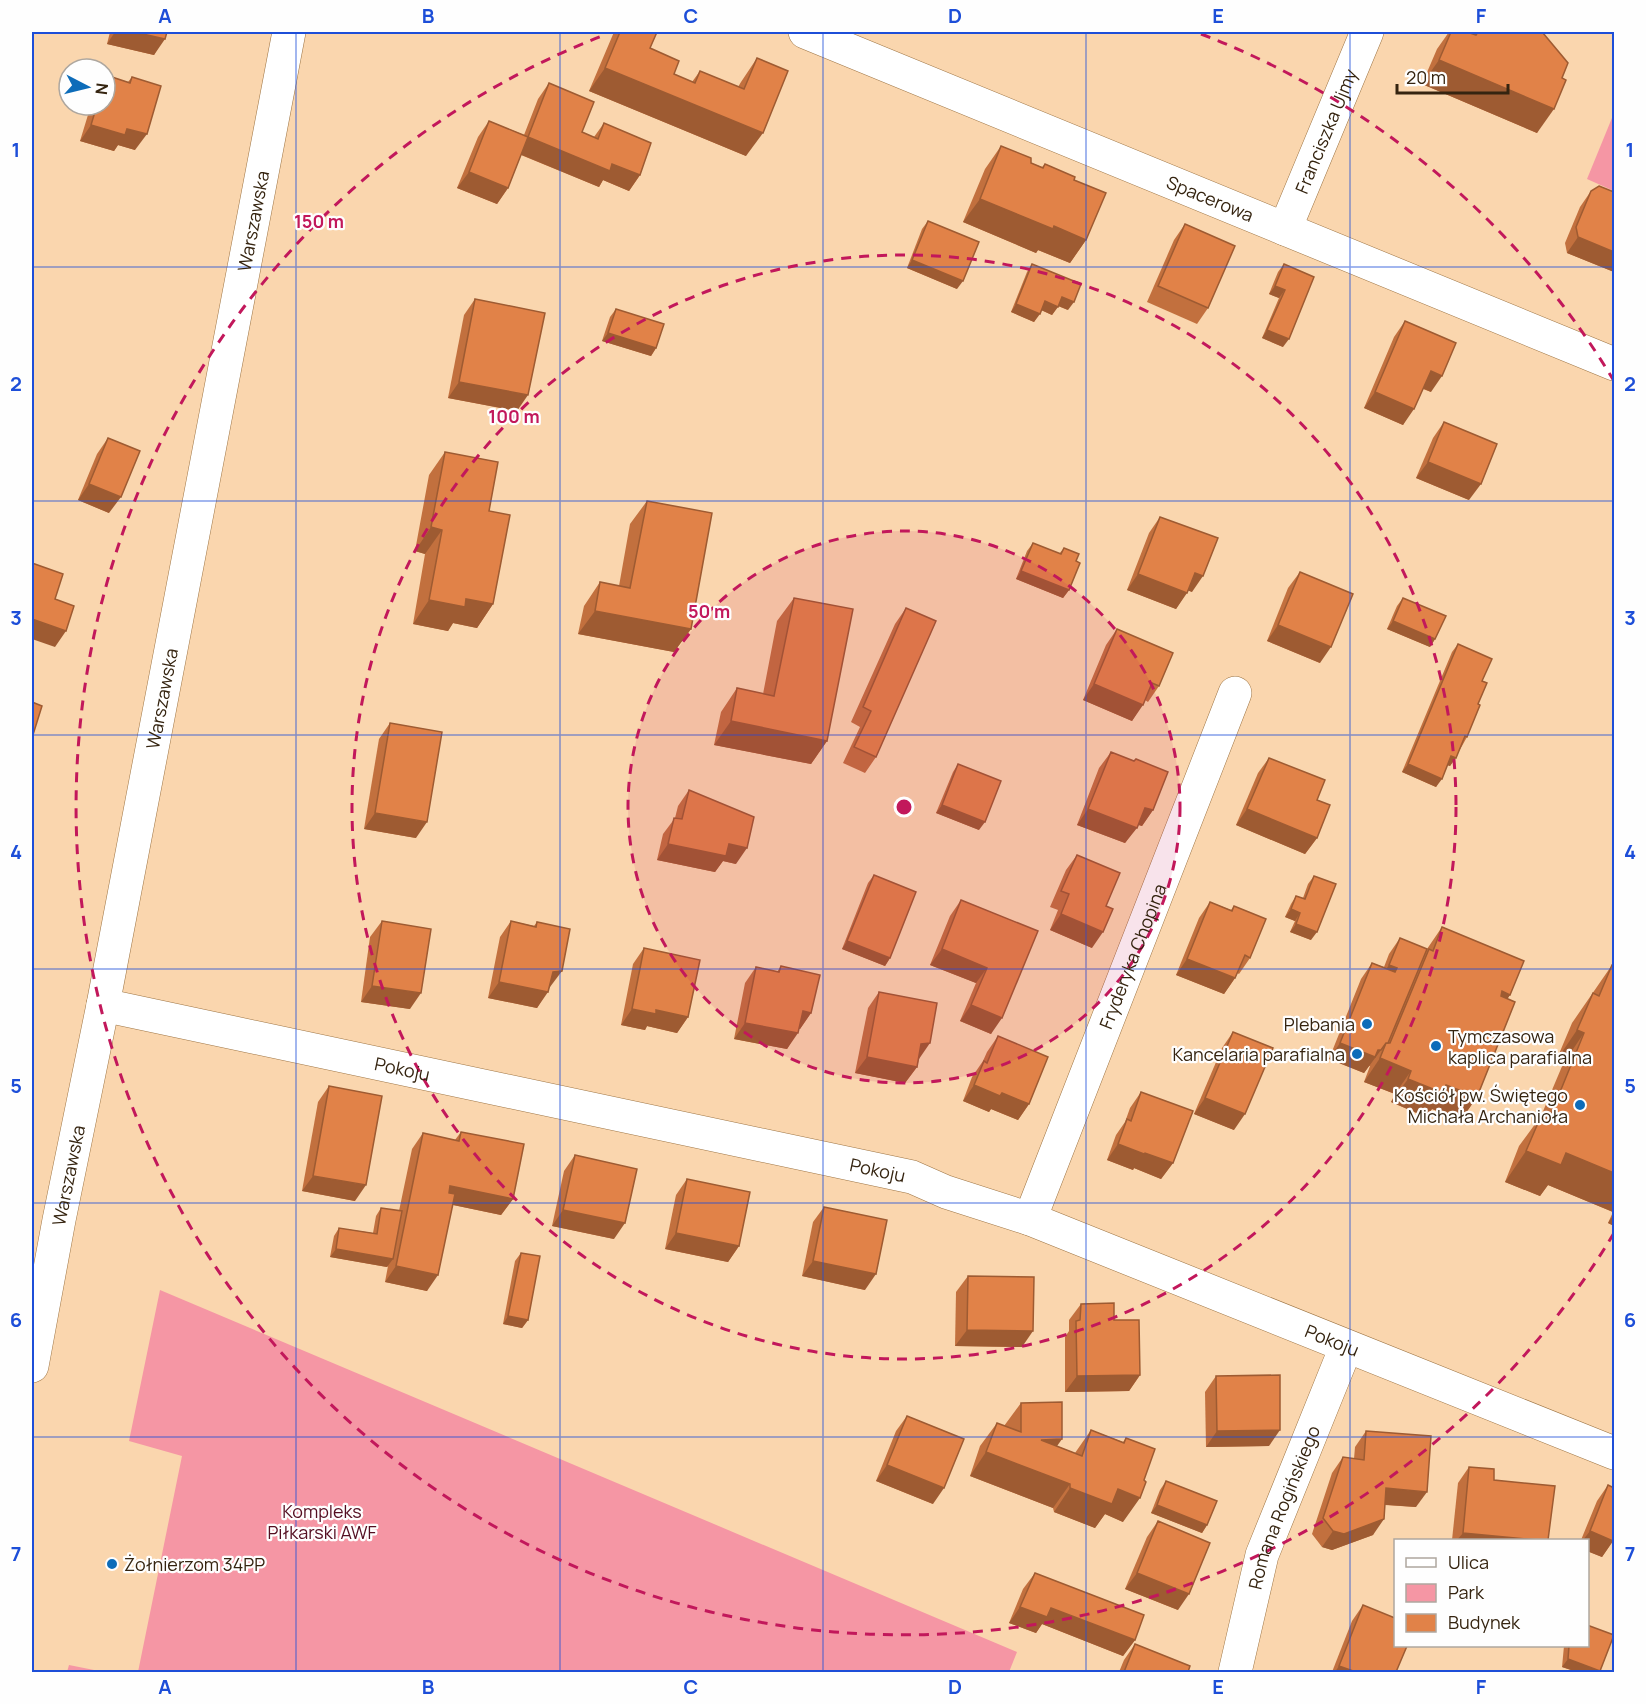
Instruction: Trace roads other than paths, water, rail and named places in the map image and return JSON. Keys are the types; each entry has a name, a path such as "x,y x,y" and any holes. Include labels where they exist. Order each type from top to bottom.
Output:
{"street":[{"name":"Warszawska","path":"32,1366 59,1220 104,1005 289,32"},
{"name":"Franciszka Ujmy","path":"1285,229 1367,32"},
{"name":"Spacerowa","path":"811,33 1614,364"},
{"name":"Fryderyka Chopina","path":"1030,1220 1235,693"},
{"name":"Pokoju","path":"104,1005 912,1177 946,1192 1030,1220 1614,1454"},
{"name":"Romana Rogińskiego","path":"1235,1672 1262,1555 1346,1347"}],"place":[{"name":"Plebania","path":"1367,1024"},
{"name":"Tymczasowa kaplica parafialna","path":"1436,1046"},
{"name":"Kancelaria parafialna","path":"1357,1054"},
{"name":"Kościół pw. Świętego Michała Archanioła","path":"1580,1105"},
{"name":"Żołnierzom 34PP","path":"112,1564"}],"park label":[{"name":"Kompleks Piłkarski AWF","path":"322,1522"}]}
